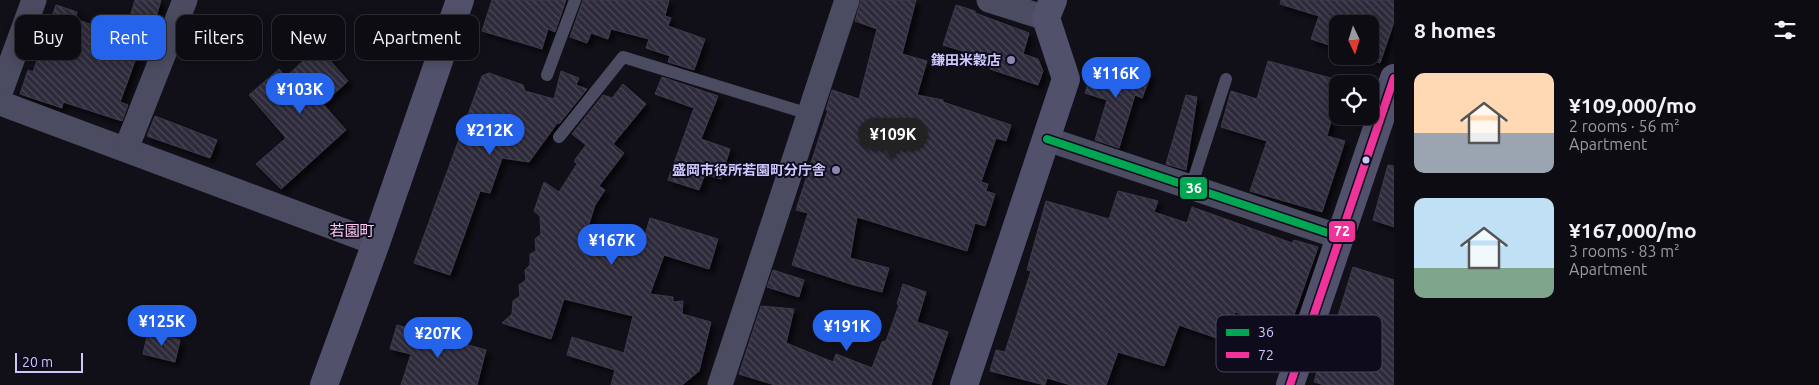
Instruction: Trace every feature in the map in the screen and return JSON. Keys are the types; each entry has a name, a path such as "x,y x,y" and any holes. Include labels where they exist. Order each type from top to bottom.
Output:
{"street":[{"path":"0,93 34,0"},
{"path":"126,150 185,0"},
{"path":"324,385 376,243 460,0"},
{"path":"720,385 846,0"},
{"path":"964,385 1066,79 1049,9 990,0"},
{"path":"1314,315 1394,78"},
{"path":"0,102 376,243"},
{"path":"1047,139 1340,237"},
{"path":"1290,385 1294,372"}],"lane":[{"path":"547,75 575,0"},
{"path":"559,137 623,57 809,114"},
{"path":"1191,187 1226,79"}],"building":[{"path":"135,0 161,0 157,15 131,15"},
{"path":"492,0 566,0 555,32 548,29 542,49 482,31"},
{"path":"583,0 669,0 665,16 671,18 668,26 705,39 694,70 668,62 670,56 646,48 649,39 611,29 608,39 591,33 587,43 570,37"},
{"path":"861,0 916,0 902,54 927,61 917,95 943,100 943,102 1011,125 1006,141 996,138 981,182 988,184 986,191 995,194 985,226 975,223 967,251 857,217 850,258 889,268 882,292 792,265 808,213 796,210 828,110 826,110 832,90 859,99 877,29 855,21"},
{"path":"1281,0 1394,0 1394,22 1380,63 1379,15 1329,15 1329,45 1311,39 1319,16 1280,4"},
{"path":"56,5 77,12 77,15 53,15"},
{"path":"956,5 1029,33 1023,54 1038,59 1043,71 1038,85 990,69 992,60 943,45"},
{"path":"81,21 91,25 91,60 135,60 120,102 128,105 122,121 63,102 62,108 20,94 28,70 33,72 37,60 81,60"},
{"path":"304,60 329,60 348,81 323,104 346,130 281,189 256,164 286,138 249,95 279,69 286,77"},
{"path":"1108,60 1126,68 1151,75 1142,98 1135,95 1119,148 1095,140 1107,100 1085,93 1093,69 1104,73"},
{"path":"1268,61 1329,78 1330,125 1327,136 1345,141 1322,212 1250,191 1267,141 1221,127 1231,91 1257,99"},
{"path":"561,71 579,78 576,85 587,89 559,124 558,122 529,162 502,158 490,193 480,191 450,275 414,263 482,76 489,73 523,85 525,91 554,99"},
{"path":"662,77 718,96 701,139 730,149 721,179 705,174 699,190 668,180 694,108 655,94"},
{"path":"623,84 646,104 613,144 624,153 599,186 605,190 595,205 586,233 640,252 650,218 718,239 709,269 664,255 650,294 673,297 673,302 683,301 682,314 711,322 699,371 682,385 611,385 615,370 567,355 572,337 624,353 633,316 564,299 551,339 502,323 512,314 513,301 520,296 519,285 526,280 525,270 530,265 530,254 536,251 535,239 541,234 540,216 534,211 544,182 559,192 577,164 574,161 586,145 572,134 603,95 612,98"},
{"path":"1186,95 1197,97 1186,170 1166,164"},
{"path":"155,116 217,140 210,158 147,136"},
{"path":"1388,165 1394,166 1394,227 1373,220"},
{"path":"1118,191 1158,201 1154,212 1187,223 1192,207 1292,243 1294,240 1318,247 1294,315 1245,315 1235,312 1234,315 1216,315 1216,338 1179,325 1164,366 1118,352 1106,385 1071,385 1047,378 1045,385 990,371 996,350 1005,352 1031,271 1027,270 1046,201 1109,219"},
{"path":"1353,267 1394,280 1394,385 1324,385 1314,382 1317,372 1382,372 1382,315 1338,315"},
{"path":"773,270 804,280 799,297 767,287"},
{"path":"903,284 926,292 917,322 948,332 931,385 775,385 739,374 761,306 794,309 786,343 833,362 836,354 872,368 882,342 886,341 899,305 897,304"},
{"path":"397,325 486,350 477,385 401,385 411,354 390,349"},
{"path":"148,332 180,340 175,362 143,354"}],"transit line":[{"name":"72","path":"1314,315 1394,78"},
{"name":"36","path":"1047,139 1340,237"},
{"name":"72","path":"1290,385 1294,372"}],"place":[{"name":"鎌田米穀店","path":"1011,60"},
{"name":"盛岡市役所若園町分庁舎","path":"836,170"}],"district":[{"name":"若園町","path":"352,231"}]}
